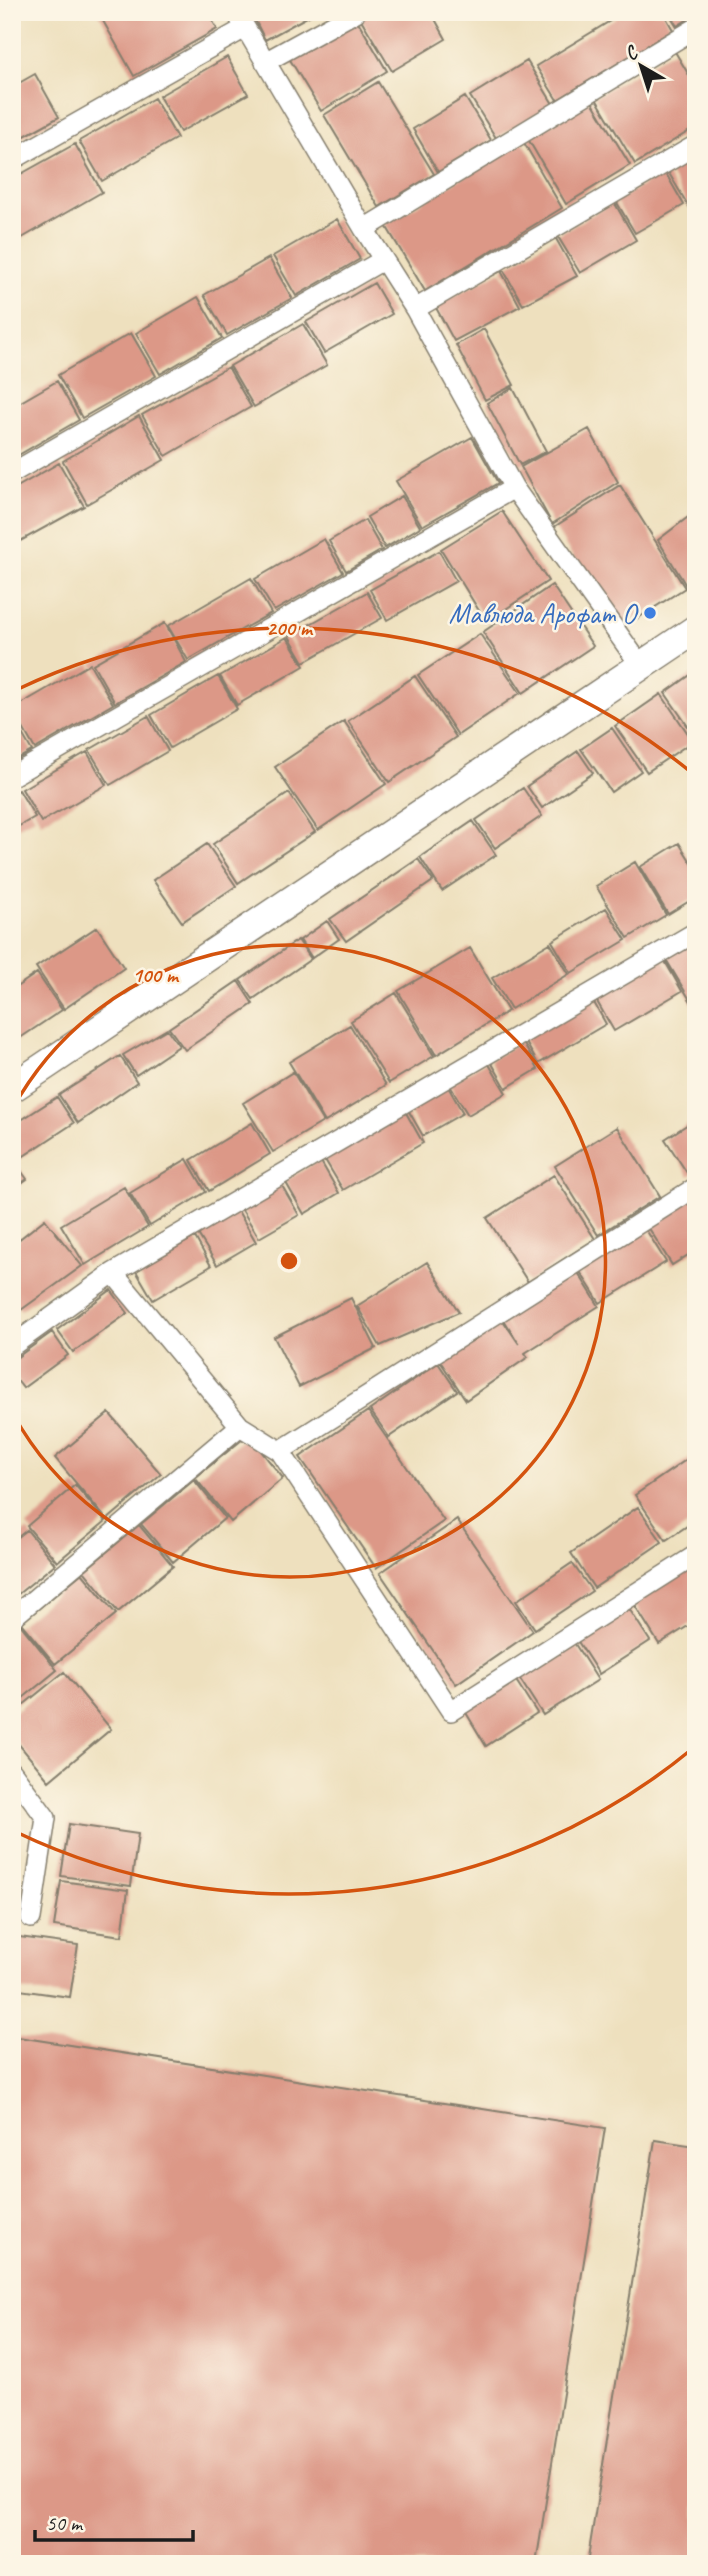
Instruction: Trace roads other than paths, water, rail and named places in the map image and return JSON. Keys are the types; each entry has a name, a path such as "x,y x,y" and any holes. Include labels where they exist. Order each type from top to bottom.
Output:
{"main road":[{"path":"12,1088 696,629"}],"street":[{"path":"265,62 356,12"},
{"path":"12,160 241,20 364,229 415,309 514,488 641,666"},
{"path":"364,229 696,28"},
{"path":"415,309 696,145"},
{"path":"12,472 383,260"},
{"path":"12,776 514,488"},
{"path":"12,1346 113,1273 696,932"},
{"path":"280,1451 696,1187"},
{"path":"113,1273 240,1426 280,1451 450,1711 696,1555"},
{"path":"12,1618 240,1426"},
{"path":"12,1772 46,1818 31,1918"}],"place":[{"name":"Мавлюда Арофат О","path":"650,613"}]}
